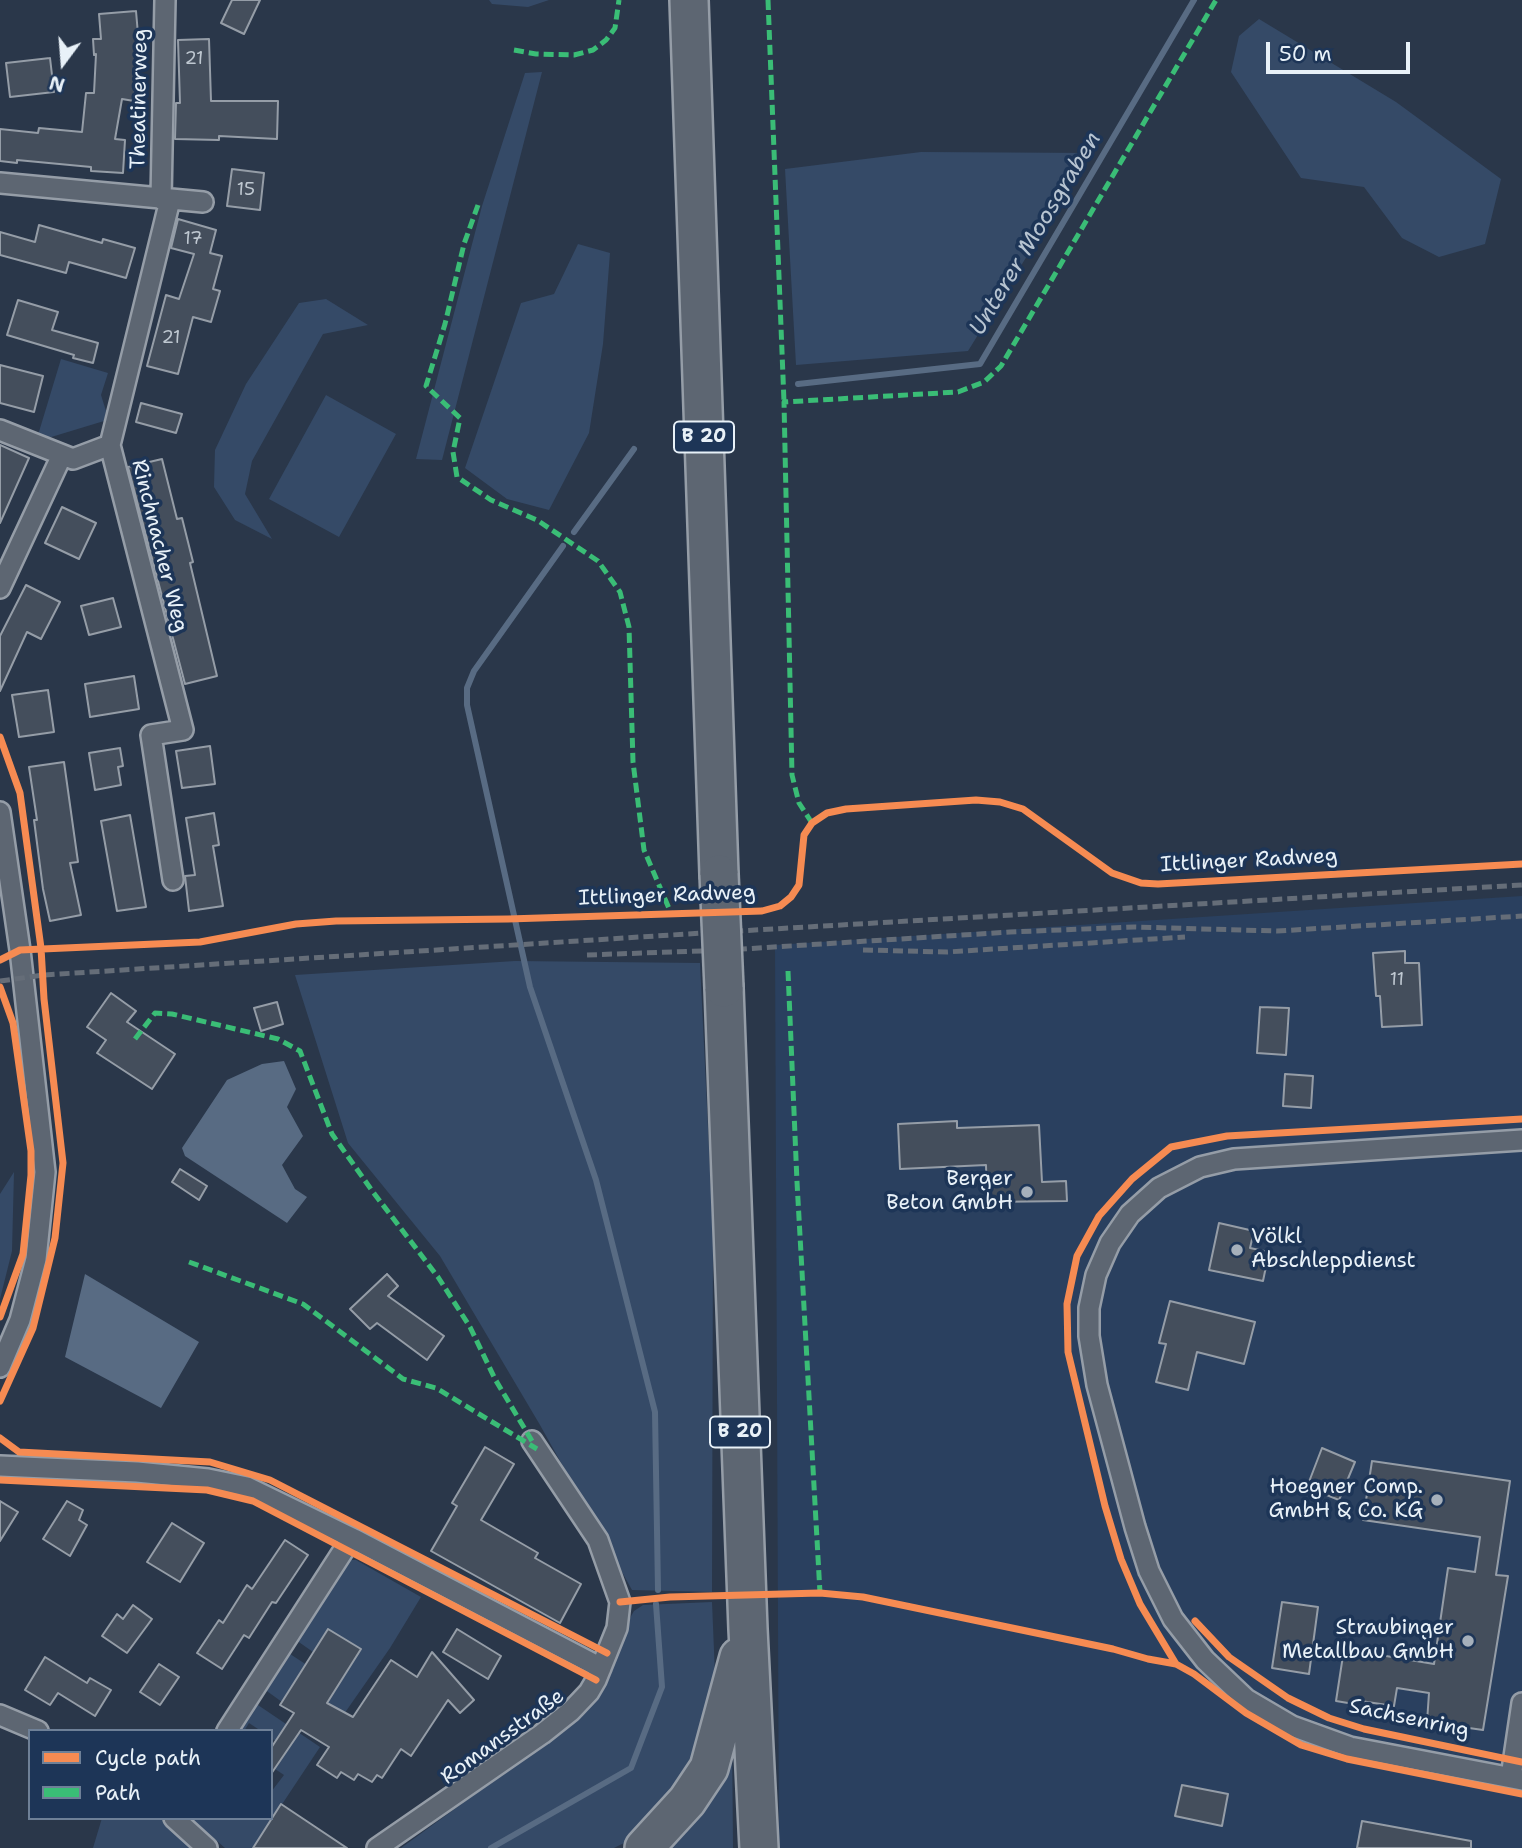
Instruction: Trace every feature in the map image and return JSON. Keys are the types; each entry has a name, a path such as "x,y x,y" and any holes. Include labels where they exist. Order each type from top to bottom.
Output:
{"highway":[{"name":"B 20","path":"690,0 719,874 758,1848"},
{"path":"644,1848 687,1801 709,1768 730,1683 748,1629"}],"street":[{"name":"Theatinerweg","path":"165,0 165,200"},
{"path":"0,183 203,202"},
{"name":"Rinchnacher Weg","path":"165,200 110,445 183,730 151,736 173,880"},
{"path":"0,430 73,459 110,445"},
{"path":"0,587 62,455"},
{"path":"0,812 23,978 45,1172 36,1259 20,1320 0,1367"},
{"name":"Sachsenring","path":"1517,1778 1350,1747 1292,1726 1246,1699 1205,1660 1172,1619 1149,1571 1097,1385 1089,1336 1089,1308 1096,1275 1110,1244 1130,1214 1159,1188 1200,1167 1234,1159 1522,1140"},
{"name":"Romansstraße","path":"377,1848 571,1711 589,1692 617,1628 620,1602 598,1540 532,1441"},
{"path":"0,1466 137,1472 208,1479 247,1487 354,1539 601,1668"},
{"path":"228,1729 345,1548 354,1539"},
{"path":"1517,1778 1522,1703"},
{"path":"0,1715 33,1729"},
{"path":"176,1820 207,1848"}],"shaded area":[{"path":"489,0 549,0 528,7 492,4"},
{"path":"1259,19 1396,102 1501,179 1485,244 1439,257 1402,238 1364,187 1301,178 1231,72 1239,36"},
{"path":"542,72 442,460 416,459 482,206 525,73"},
{"path":"921,152 1091,153 968,351 796,365 785,169"},
{"path":"578,244 610,253 603,344 589,433 549,510 507,499 465,468 521,303 554,294"},
{"path":"326,299 368,325 323,334 252,461 245,494 272,539 235,520 214,487 215,450 246,384 299,303"},
{"path":"61,359 108,373 101,395 106,411 104,421 48,438 38,435"},
{"path":"326,395 396,434 339,537 269,499"},
{"path":"1522,896 1522,1848 779,1848 775,945"},
{"path":"515,961 700,963 713,1231 712,1592 632,1590 540,1425 440,1256 348,1143 295,975"},
{"path":"284,1061 296,1089 287,1107 303,1136 282,1165 295,1189 307,1197 287,1223 185,1156 182,1148 227,1080 262,1064"},
{"path":"14,1172 12,1251 0,1299 0,1194"},
{"path":"85,1274 199,1342 161,1408 65,1357"},
{"path":"350,1560 356,1560 421,1597 390,1648 328,1737 313,1725 330,1698 282,1702 264,1689 287,1652 336,1684 345,1675 361,1649 328,1629 313,1652 296,1640"},
{"path":"712,1602 716,1699 689,1779 630,1840 614,1848 401,1848 573,1723 598,1694 615,1664 626,1625 634,1611 643,1605"},
{"path":"255,1703 320,1747 273,1818 273,1789 284,1775 275,1769 288,1749 273,1739 273,1729 258,1729 249,1723 245,1729 237,1729"},
{"path":"732,1730 733,1848 664,1848"},
{"path":"101,1820 162,1820 192,1848 93,1848"},
{"path":"193,1820 272,1820 253,1848 225,1848"}],"building":[{"path":"232,0 260,0 244,34 221,23"},
{"path":"136,11 139,46 134,101 122,99 115,139 125,140 123,173 91,171 91,167 17,160 17,163 0,161 0,129 38,133 39,128 82,132 86,93 94,93 96,54 94,55 93,39 101,39 99,14"},
{"path":"209,39 211,101 278,101 277,139 219,136 219,140 175,139 176,103 180,103 178,40"},
{"path":"50,58 54,92 10,97 6,63"},
{"path":"232,169 264,173 260,210 227,206"},
{"path":"178,219 216,230 210,253 222,256 213,289 220,291 211,322 193,317 178,374 147,366 166,295 179,299 194,254 171,248"},
{"path":"39,225 102,243 103,239 135,248 126,278 69,262 66,273 0,255 0,232 35,242"},
{"path":"18,300 58,312 52,330 98,343 93,363 7,335"},
{"path":"0,365 43,376 34,412 0,403"},
{"path":"141,403 182,414 176,433 136,422"},
{"path":"0,445 29,458 0,523"},
{"path":"162,459 177,519 182,518 217,676 185,684 128,467"},
{"path":"62,507 96,523 79,559 45,543"},
{"path":"26,585 60,602 41,639 27,632 0,691 0,636"},
{"path":"113,598 121,627 89,635 81,606"},
{"path":"134,676 139,709 90,717 85,684"},
{"path":"48,690 54,732 19,737 12,695"},
{"path":"210,746 215,784 182,788 176,751"},
{"path":"120,748 123,766 118,767 121,785 95,790 89,753"},
{"path":"64,762 78,862 70,863 81,915 50,921 43,889 29,767"},
{"path":"214,813 219,845 213,846 223,906 189,911 185,876 195,875 186,818"},
{"path":"130,815 146,907 117,911 101,821"},
{"path":"1405,951 1405,963 1419,963 1422,1025 1382,1027 1380,996 1376,996 1373,953"},
{"path":"111,993 136,1011 127,1022 175,1054 152,1089 97,1053 106,1040 87,1027"},
{"path":"277,1002 283,1024 261,1031 254,1008"},
{"path":"1260,1007 1289,1008 1286,1055 1257,1053"},
{"path":"1285,1074 1313,1076 1311,1108 1283,1106"},
{"path":"957,1121 957,1128 1039,1125 1042,1182 1066,1181 1067,1201 987,1202 986,1165 900,1169 898,1124"},
{"path":"180,1169 207,1186 199,1200 172,1182"},
{"name":"Völkl Abschleppdienst","path":"1219,1223 1254,1231 1250,1248 1269,1252 1263,1281 1209,1270"},
{"path":"387,1274 398,1286 388,1296 444,1336 427,1360 377,1323 370,1329 350,1309"},
{"path":"1170,1301 1255,1322 1244,1364 1197,1352 1188,1390 1156,1382 1166,1344 1159,1343"},
{"path":"485,1447 514,1464 481,1520 538,1553 535,1558 581,1584 560,1623 431,1551 457,1506 452,1503"},
{"path":"1322,1448 1355,1462 1339,1500 1307,1487"},
{"path":"1372,1461 1510,1481 1496,1575 1508,1576 1483,1730 1427,1722 1429,1693 1397,1688 1394,1706 1354,1700 1354,1704 1336,1701 1344,1649 1434,1664 1448,1568 1475,1572 1480,1537 1363,1520"},
{"path":"0,1501 18,1512 0,1541"},
{"path":"67,1501 83,1510 79,1520 87,1525 70,1556 43,1539"},
{"path":"172,1523 204,1543 180,1582 147,1562"},
{"path":"285,1540 308,1555 276,1603 272,1602 249,1638 244,1635 222,1669 197,1653 219,1620 223,1623 247,1585 252,1589"},
{"path":"1282,1602 1318,1607 1309,1674 1272,1668"},
{"path":"133,1605 152,1619 127,1653 102,1636 117,1614 123,1619"},
{"path":"328,1629 361,1649 327,1703 353,1717 391,1660 417,1677 432,1652 474,1700 460,1713 448,1700 411,1756 401,1749 382,1778 377,1775 372,1782 358,1774 354,1780 341,1772 337,1778 317,1765 329,1747 301,1730 273,1771 273,1745 294,1713 280,1705"},
{"path":"457,1629 501,1656 488,1679 443,1652"},
{"path":"45,1657 87,1683 90,1678 111,1690 95,1716 58,1693 50,1705 25,1690"},
{"path":"159,1664 179,1677 160,1705 140,1692"},
{"path":"1182,1785 1228,1794 1222,1826 1175,1816"},
{"path":"281,1804 347,1848 253,1848"},
{"path":"1362,1821 1471,1841 1471,1848 1357,1848"}],"waterway":[{"name":"Unterer Moosgraben","path":"798,384 980,364 1194,0"},
{"path":"574,532 634,449"},
{"path":"563,546 474,671 467,688 467,705 530,987 596,1180 655,1412 658,1590"},
{"path":"491,1848 631,1768 662,1687 656,1604"}],"railway":[{"path":"0,981 44,975 687,934 1522,885"},
{"path":"587,955 727,950 1010,932 1134,927 1277,931 1522,916"},
{"path":"863,950 947,952 1185,937"}],"marked path":[{"path":"514,50 536,54 574,55 593,50 606,40 615,28 619,0"},
{"path":"768,0 784,402"},
{"path":"812,823 799,803 792,775 784,402 958,392 984,382 1001,366 1216,0"},
{"path":"478,205 464,244 445,324 426,386 460,418 453,452 457,477 491,500 537,520 598,561 620,592 629,627 633,762 644,850 671,913"},
{"path":"788,971 820,1593"},
{"path":"135,1039 155,1013 172,1014 278,1039 300,1051 332,1134 438,1277 470,1327 495,1379 532,1441"},
{"path":"189,1262 303,1304 403,1379 436,1388 537,1449"}],"cycle path":[{"path":"0,737 20,793 41,948 44,999 63,1163 55,1238 33,1328 0,1401"},
{"name":"Ittlinger Radweg","path":"0,960 20,950 200,942 296,924 336,921 762,911 780,906 791,897 799,885 804,835 812,823 827,813 846,809 976,800 1000,802 1023,809 1112,873 1141,883 1522,864"},
{"path":"0,987 13,1023 31,1151 23,1254 0,1317"},
{"path":"1176,1664 1140,1604 1121,1559 1105,1506 1068,1352 1067,1304 1077,1256 1099,1216 1132,1179 1171,1147 1227,1136 1522,1119"},
{"path":"0,1438 19,1452 210,1462 270,1480 607,1653"},
{"path":"0,1480 207,1490 253,1501 596,1680"},
{"path":"620,1602 670,1597 820,1593 863,1597 1113,1649 1176,1664 1194,1674 1246,1713 1301,1745 1347,1759 1522,1794"},
{"path":"1195,1621 1229,1657 1288,1698 1329,1718 1364,1729 1522,1762"}],"place":[{"name":"Berger Beton GmbH","path":"1027,1192"},
{"name":"Völkl Abschleppdienst","path":"1237,1250"},
{"name":"Hoegner Comp. GmbH & Co. KG","path":"1437,1500"},
{"name":"Straubinger Metallbau GmbH","path":"1468,1641"}]}
